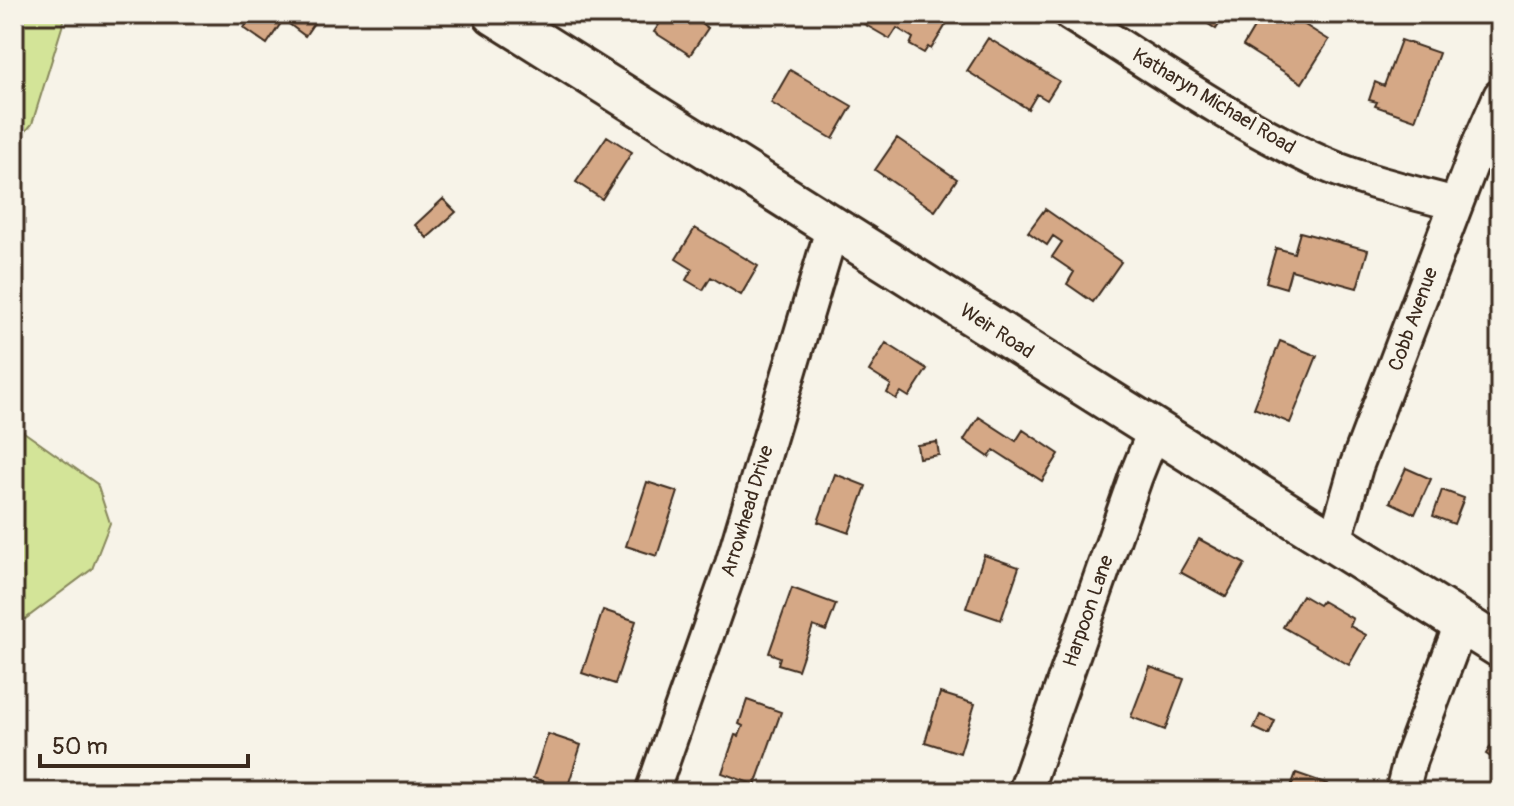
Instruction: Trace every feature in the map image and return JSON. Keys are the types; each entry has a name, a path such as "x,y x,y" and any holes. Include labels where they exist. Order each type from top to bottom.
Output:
{"street":[{"name":"Weir Road","path":"494,14 1500,647"},
{"name":"Katharyn Michael Road","path":"1070,14 1259,131 1312,159 1347,173 1456,204"},
{"name":"Cobb Avenue","path":"1334,544 1356,467 1500,96"},
{"name":"Arrowhead Drive","path":"652,792 732,564 833,226"},
{"name":"Harpoon Lane","path":"1025,792 1154,431"},
{"path":"1402,792 1410,760 1461,624"}],"green space":[{"path":"14,14 66,14 32,124 14,145"},
{"path":"14,425 97,484 110,523 92,569 20,623 14,631"}],"building":[{"path":"253,14 287,14 267,44 244,28"},
{"path":"294,14 320,14 305,36 289,24"},
{"path":"666,14 686,14 708,28 690,55 654,32"},
{"path":"870,14 952,15 931,49 928,47 924,53 910,45 913,38 897,28 890,39 864,24"},
{"path":"1193,14 1226,14 1216,29"},
{"path":"1262,14 1287,14 1329,40 1302,83 1243,46"},
{"path":"988,38 1059,81 1047,100 1037,94 1028,109 967,71"},
{"path":"1401,40 1439,53 1415,120 1375,106 1377,102 1369,100 1375,82 1384,86"},
{"path":"790,70 852,106 833,139 771,103"},
{"path":"607,136 632,152 602,199 576,182"},
{"path":"897,138 957,179 935,211 875,170"},
{"path":"443,199 456,212 427,238 415,225"},
{"path":"1045,209 1121,262 1093,302 1067,284 1074,272 1052,257 1062,242 1053,236 1047,245 1028,232"},
{"path":"695,228 758,266 741,295 711,277 703,290 686,280 692,269 676,259"},
{"path":"1300,232 1368,250 1357,288 1291,270 1286,288 1266,282 1276,248 1294,253"},
{"path":"1280,341 1317,356 1290,423 1254,408"},
{"path":"886,343 927,369 909,397 901,392 896,399 887,393 891,385 869,371"},
{"path":"979,417 1016,441 1023,430 1059,454 1042,481 994,450 989,457 964,440"},
{"path":"937,442 939,455 919,458 917,445"},
{"path":"1406,468 1431,479 1415,514 1390,502"},
{"path":"835,474 866,486 849,533 818,522"},
{"path":"647,482 678,492 657,556 626,546"},
{"path":"1442,490 1464,498 1454,524 1433,516"},
{"path":"1199,539 1245,564 1226,597 1180,572"},
{"path":"984,555 1019,567 1001,620 966,608"},
{"path":"792,588 836,604 826,631 813,626 798,670 778,664 780,657 769,653"},
{"path":"1302,595 1319,605 1322,601 1353,619 1350,626 1366,635 1349,665 1283,627"},
{"path":"603,610 636,621 615,684 582,673"},
{"path":"1150,667 1184,679 1165,730 1131,717"},
{"path":"940,693 975,704 960,753 925,742"},
{"path":"747,700 781,712 755,785 722,773 735,735 739,736 743,726 739,724"},
{"path":"1260,715 1275,721 1269,735 1254,728"},
{"path":"1500,732 1500,763 1486,754"},
{"path":"548,734 581,745 567,789 533,778"},
{"path":"1296,773 1328,784 1325,792 1289,792"}]}
